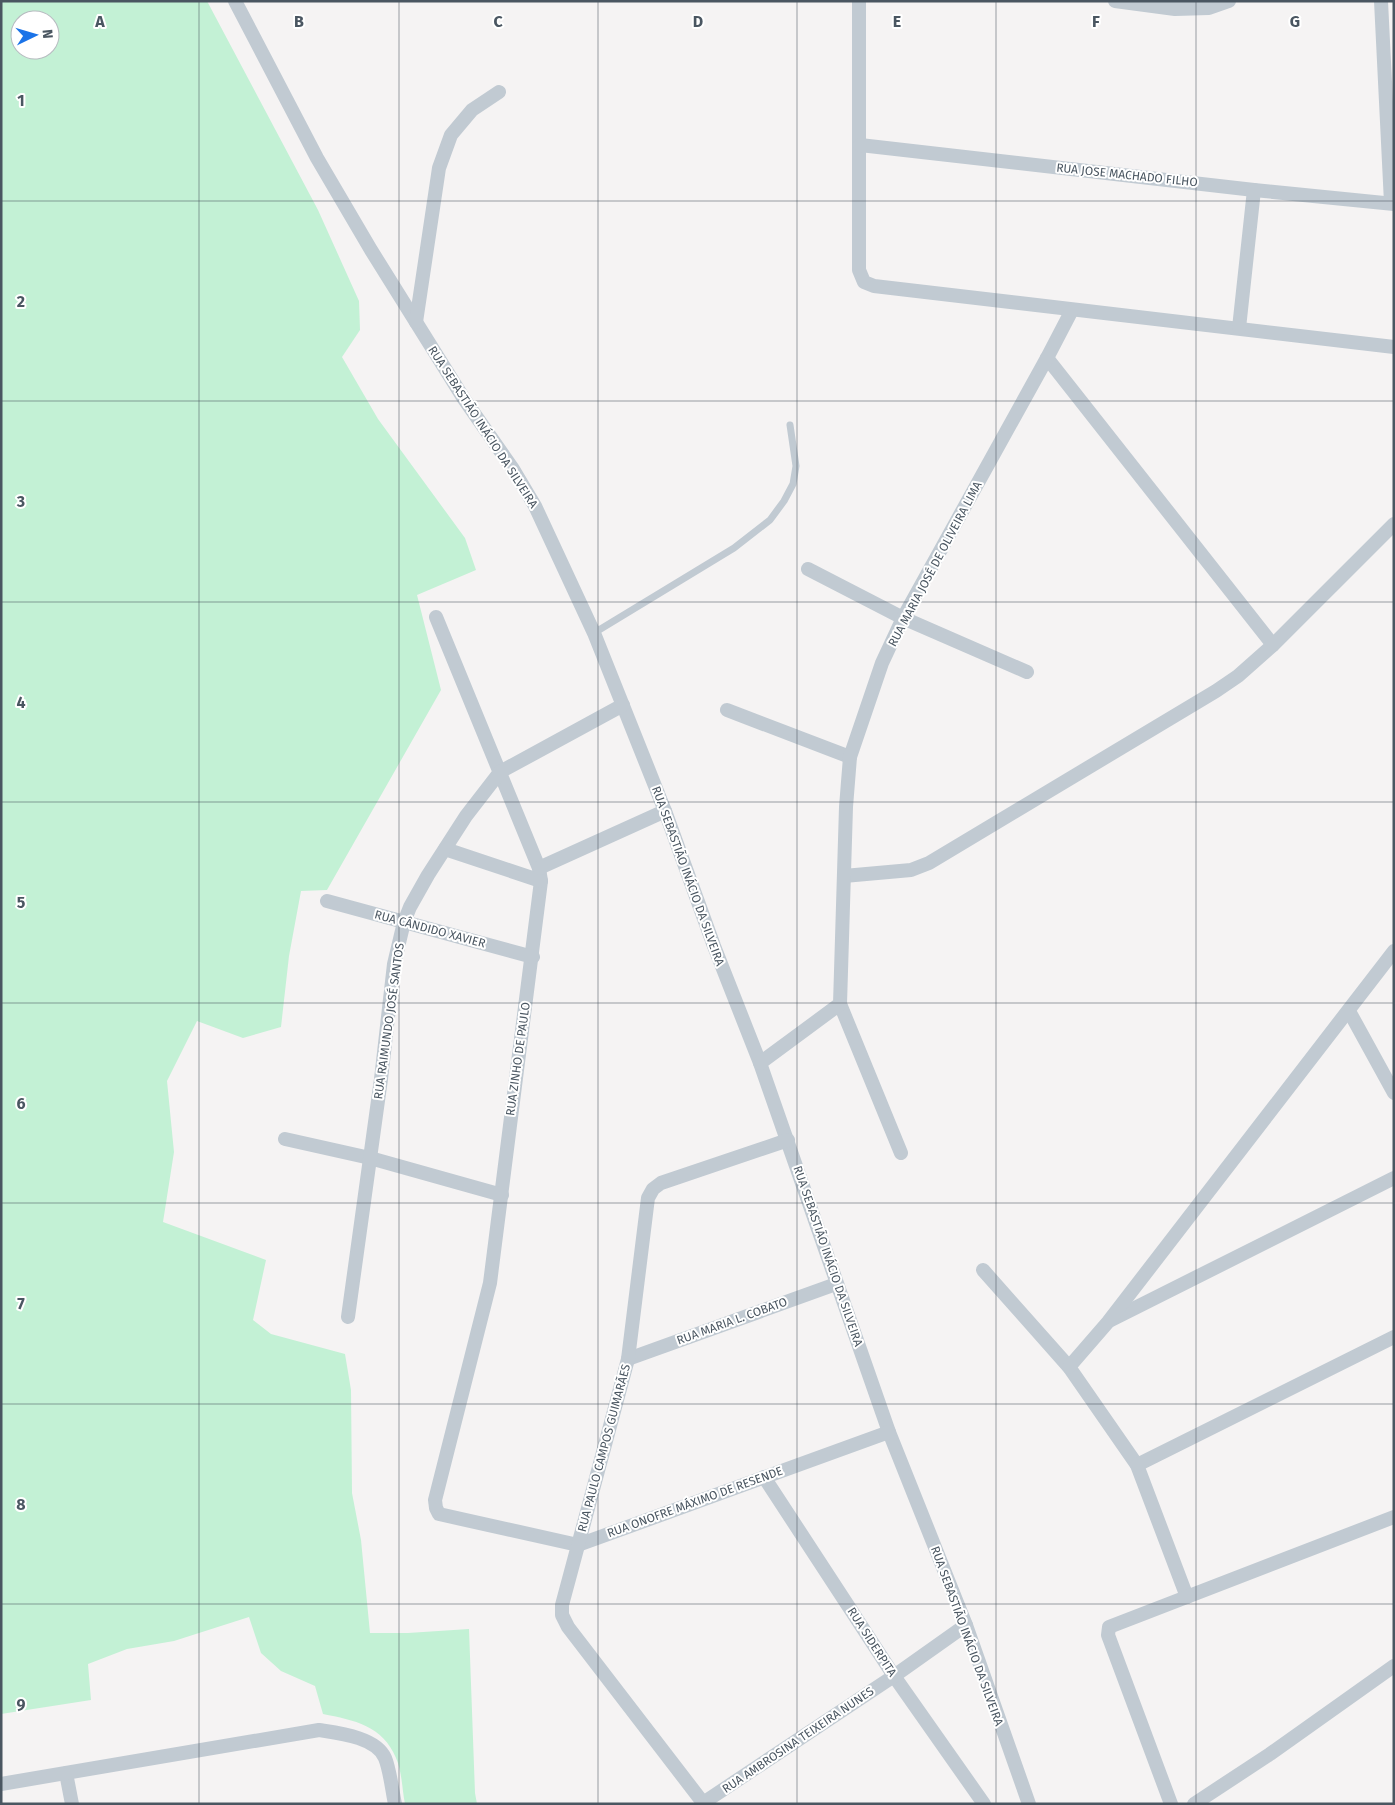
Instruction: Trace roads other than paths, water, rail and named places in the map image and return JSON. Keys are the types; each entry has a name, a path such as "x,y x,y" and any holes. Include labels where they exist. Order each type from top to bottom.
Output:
{"street":[{"name":"RUA SEBASTIÃO INÁCIO DA SILVEIRA","path":"235,1 317,158 464,399 513,469 535,506 594,633 665,811 714,946 760,1063 836,1284 890,1432 966,1625 1028,1804"},
{"path":"859,1 859,270 864,282 874,286 1394,347"},
{"path":"1115,1 1175,9 1209,8 1229,1"},
{"path":"1381,1 1392,203"},
{"path":"416,322 440,168 451,135 472,110 499,92"},
{"name":"RUA JOSE MACHADO FILHO","path":"860,145 1254,190 1392,203"},
{"path":"1238,328 1254,190"},
{"name":"RUA MARIA JOSÉ DE OLIVEIRA LIMA","path":"840,1004 846,807 850,757 882,663 903,618 1048,358 1072,310"},
{"path":"1048,358 1273,645"},
{"path":"844,876 911,870 929,863 1216,691 1238,676 1273,645 1394,524"},
{"path":"808,569 903,618 1027,672"},
{"name":"RUA ZINHO DE PAULO","path":"436,617 540,875 533,956 510,1115 502,1195 490,1283 435,1500 436,1508 439,1514 578,1545"},
{"name":"RUA RAIMUNDO JOSÉ SANTOS","path":"348,1317 381,1079 394,964 404,922 428,875 466,816 500,772 623,705"},
{"path":"727,710 850,757"},
{"path":"445,849 540,875 665,811"},
{"name":"RUA CÂNDIDO XAVIER","path":"327,901 533,956"},
{"path":"1070,1367 1108,1322 1394,951"},
{"path":"760,1063 840,1004 901,1153"},
{"path":"1349,1010 1394,1093"},
{"path":"285,1139 370,1158 502,1195"},
{"name":"RUA PAULO CAMPOS GUIMARÃES","path":"704,1803 568,1626 562,1615 562,1605 628,1359 648,1198 653,1189 661,1183 788,1140"},
{"path":"1108,1322 1394,1178"},
{"path":"983,1270 1070,1367 1137,1465 1187,1597"},
{"name":"RUA MARIA L. COBATO","path":"628,1359 836,1284"},
{"path":"1137,1465 1394,1337"},
{"name":"RUA ONOFRE MÁXIMO DE RESENDE","path":"578,1545 890,1432"},
{"name":"RUA SIDERPITA","path":"764,1477 894,1676 983,1803"},
{"path":"1171,1804 1108,1634 1109,1627 1394,1516"},
{"name":"RUA AMBROSINA TEIXEIRA NUNES","path":"704,1803 894,1676 966,1625"},
{"path":"1194,1804 1270,1754 1394,1666"},
{"path":"1,1784 318,1730 348,1735 372,1745 384,1757 394,1804"},
{"path":"66,1773 72,1804"}],"lane":[{"path":"594,633 734,548 770,520 784,501 793,484 796,466 790,425"}]}
